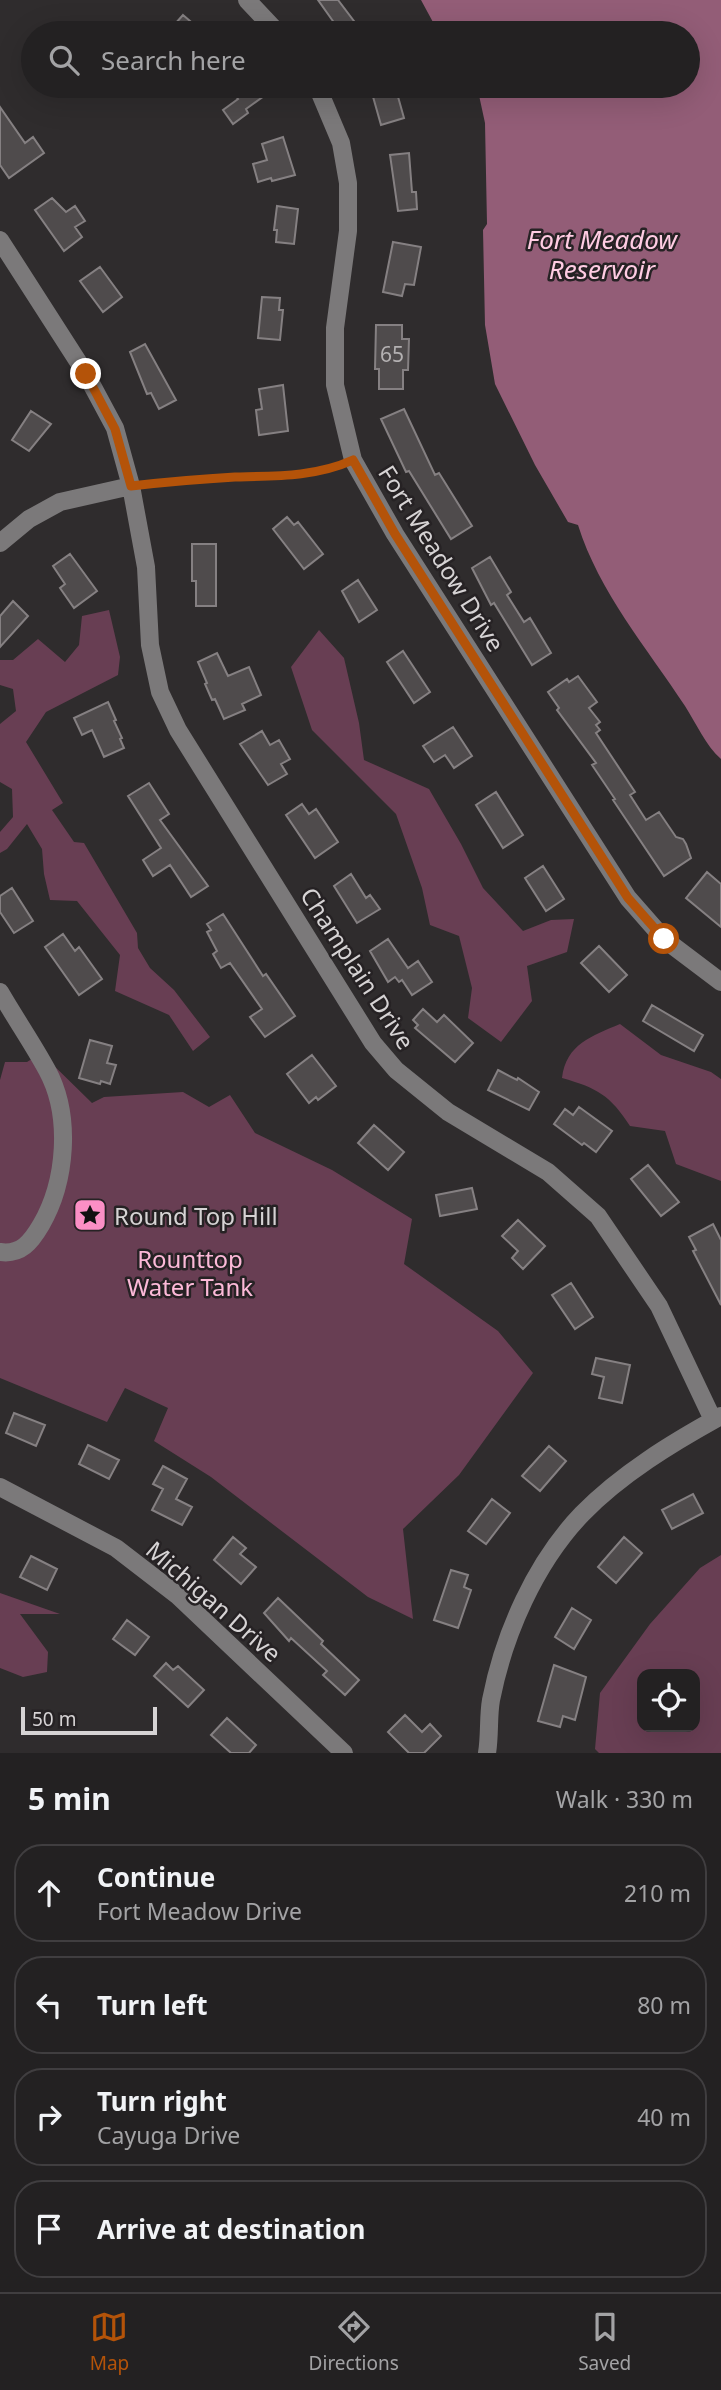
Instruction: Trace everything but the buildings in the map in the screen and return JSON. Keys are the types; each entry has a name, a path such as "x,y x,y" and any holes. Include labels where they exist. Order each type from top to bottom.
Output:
{"street":[{"path":"247,0 267,21"},
{"name":"Fort Meadow Drive","path":"322,98 341,143 348,183 348,231 335,328 335,373 340,410 353,460 395,534 628,898 664,939 721,982"},
{"name":"Champlain Drive","path":"0,240 86,374 115,429 131,486 146,567 150,645 160,692 178,730 373,1043 396,1070 448,1112 548,1172 598,1216 659,1306 717,1418"},
{"path":"0,543 29,519 60,502 131,486"},
{"path":"0,992 48,1071 56,1090 63,1144 59,1174 48,1212 31,1242 16,1252 0,1252"},
{"path":"487,1753 491,1702 508,1639 532,1586 553,1550 581,1515 614,1486 652,1457 717,1418"},
{"name":"Michigan Drive","path":"0,1487 116,1548 177,1595 344,1753"}],"path":[{"path":"131,486 189,480 279,477 332,469 353,460"}],"green space":[{"path":"109,610 120,657 118,675 46,712 26,742 63,803 52,810 74,842 84,843 137,933 138,948 150,968 174,990 210,1037 193,1051 169,1015 115,991 120,955 77,901 50,900 42,849 27,824 7,849 0,853 0,832 13,817 12,789 0,782 0,724 16,711 13,689 0,685 0,660 13,660 38,639 65,662 79,645 82,616"},
{"path":"319,630 344,658 359,723 364,760 429,789 483,888 523,931 551,920 574,919 567,952 527,966 532,1001 501,1042 468,1018 472,988 459,936 430,925 422,888 396,814 312,730 291,667"},
{"path":"620,1024 661,1055 711,1072 721,1079 721,1181 676,1164 665,1131 630,1126 602,1094 562,1078 564,1066 575,1049 590,1037"},
{"name":"Rounttop Water Tank","path":"41,1053 92,1103 104,1097 183,1092 209,1107 230,1095 255,1133 332,1170 412,1219 404,1264 498,1331 533,1373 459,1475 403,1529 413,1619 368,1597 211,1477 154,1441 168,1408 125,1388 107,1422 0,1378 0,1080 5,1062 27,1062"},
{"path":"721,1555 721,1753 599,1753 595,1749 600,1693 650,1624 700,1568"},
{"path":"0,1593 60,1614 20,1614 48,1652 47,1672 23,1677 0,1668"}],"water":[{"name":"Fort Meadow Reservoir","path":"421,0 721,0 721,759 706,741 625,619 598,573 578,525 568,522 535,465 495,384 485,325 485,123 480,98 700,98 700,21 432,21"}],"place":[{"name":"Round Top Hill","path":"90,1215"}],"route":[{"path":"86,374 115,429 131,486 176,480 279,477 332,469 353,460 395,534 628,898 664,939"}]}
